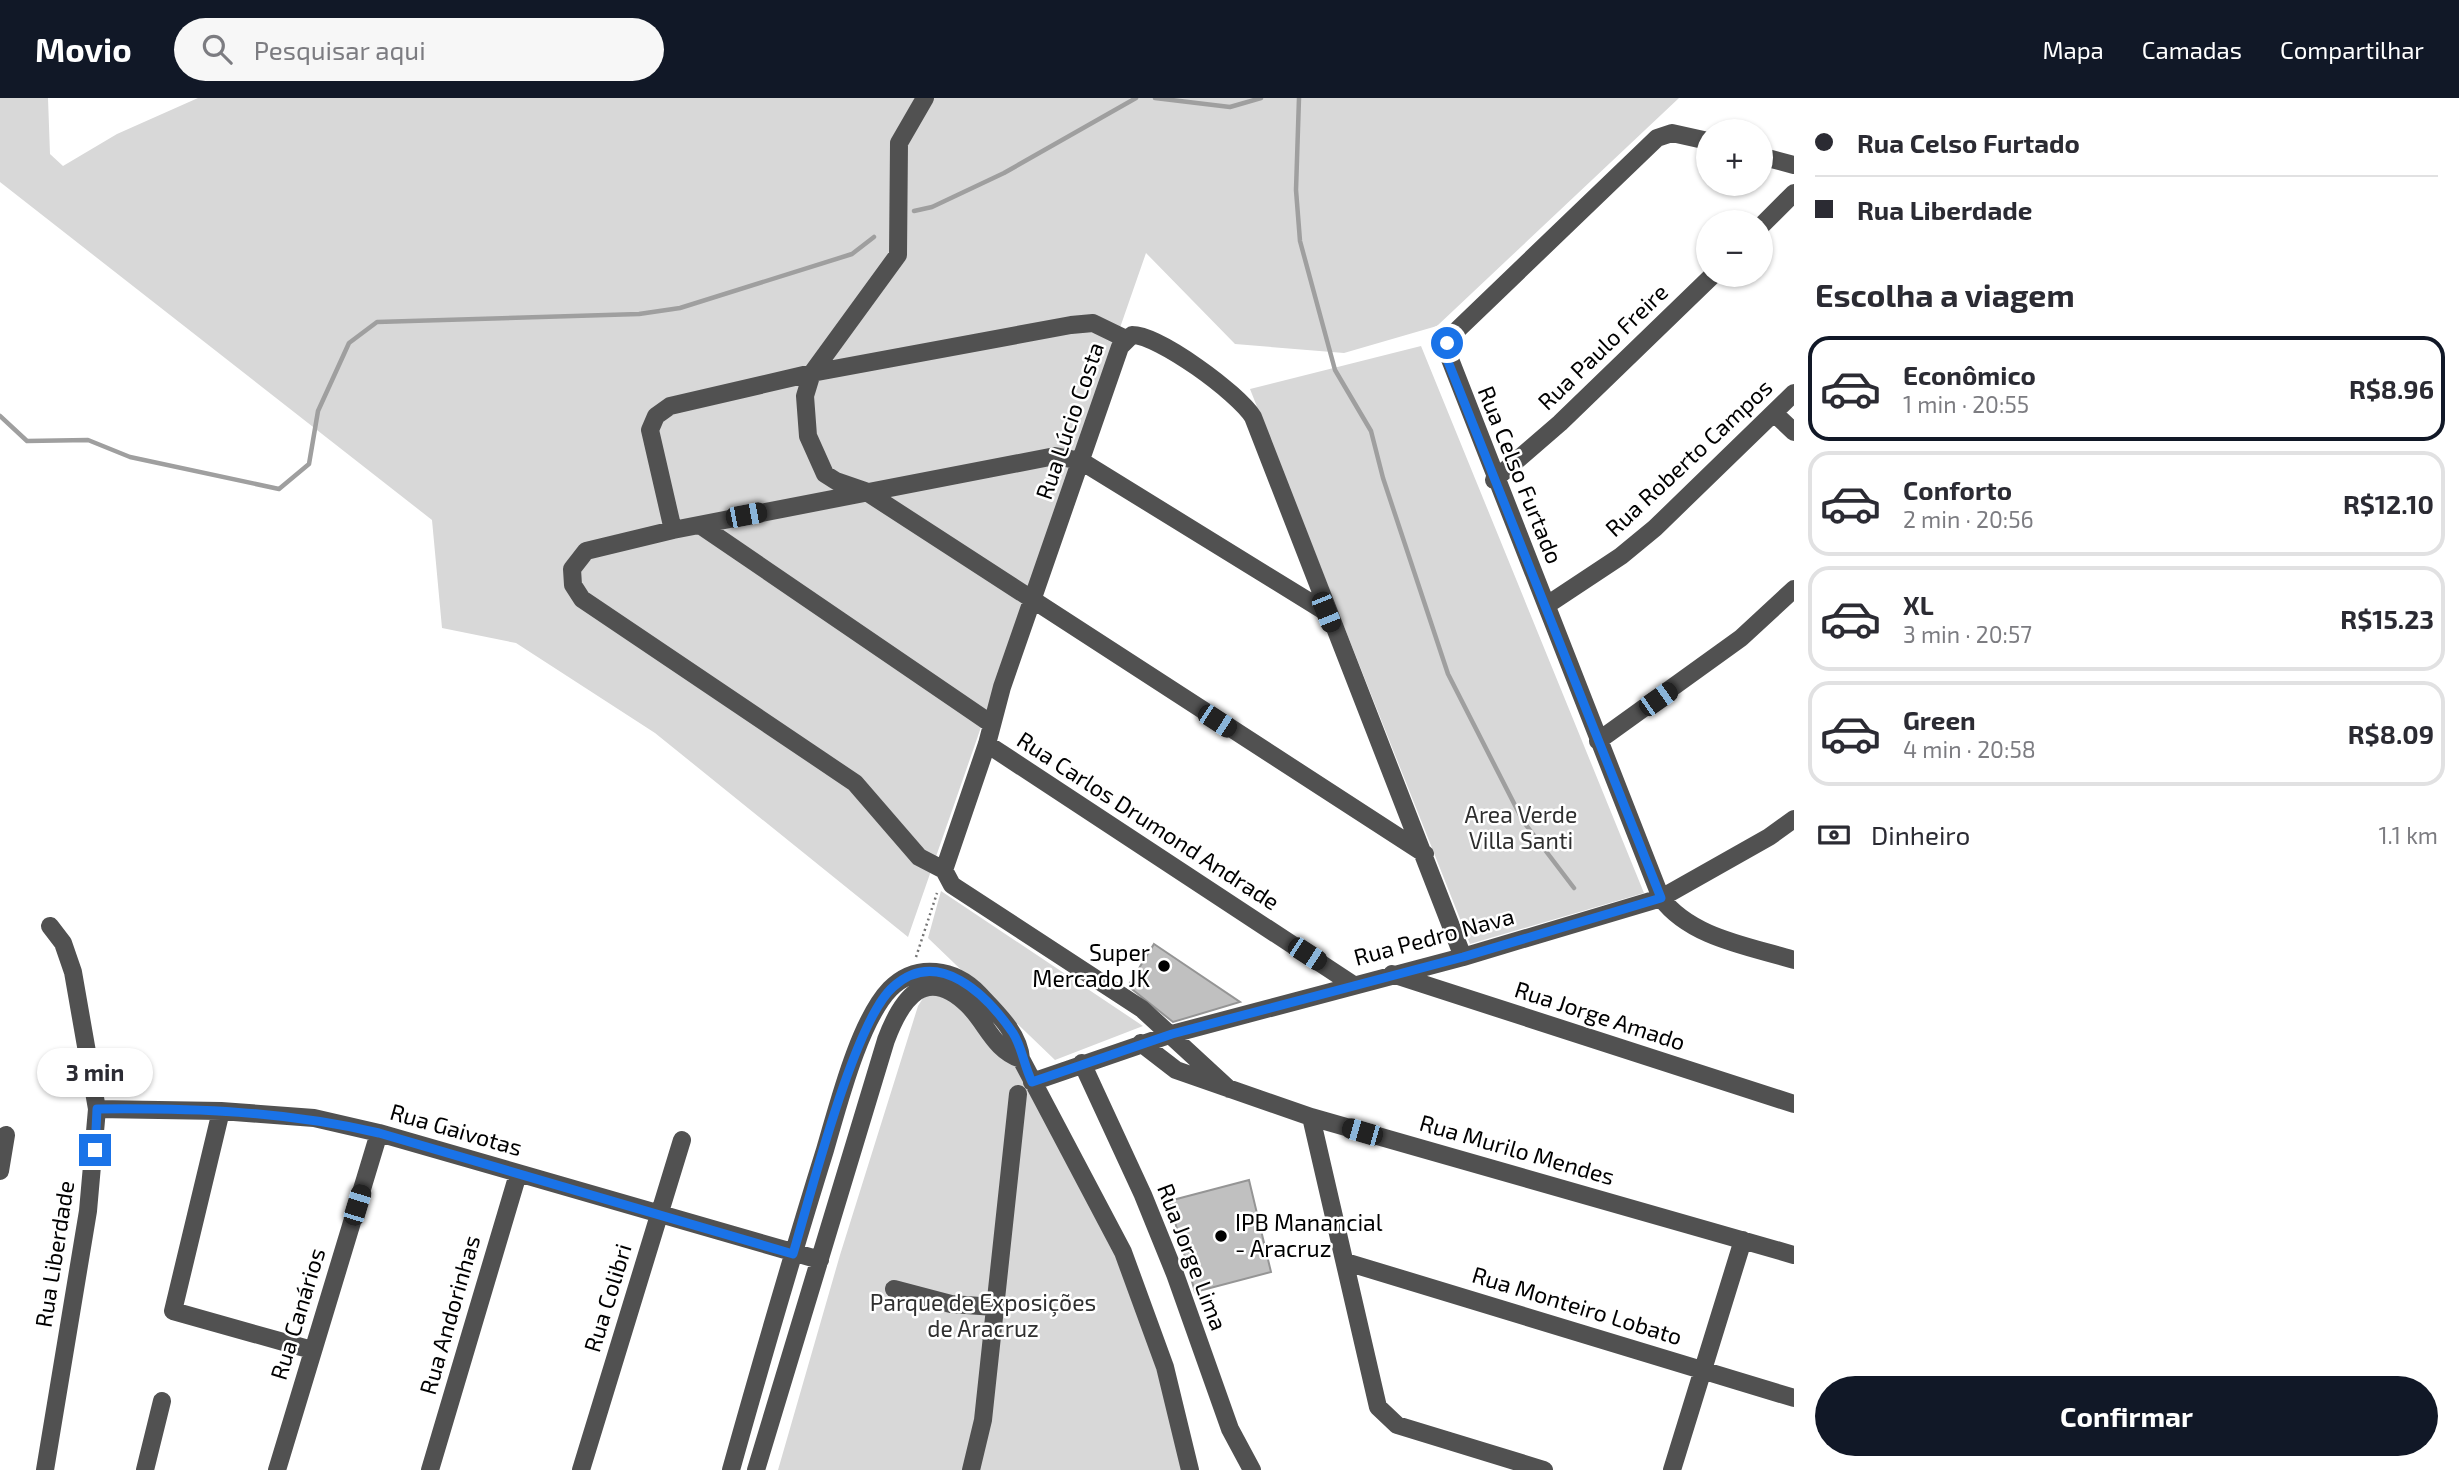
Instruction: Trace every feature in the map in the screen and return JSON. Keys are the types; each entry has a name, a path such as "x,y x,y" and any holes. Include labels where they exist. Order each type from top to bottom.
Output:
{"street":[{"path":"925,98 899,143 898,255 812,373 805,396 808,436 825,474 835,481 865,491 1033,603 1425,854"},
{"name":"Rua Celso Furtado","path":"1661,898 1547,605 1447,359 1447,343 1657,138 1672,133 1696,138"},
{"path":"1773,159 1794,165"},
{"path":"1773,214 1794,193"},
{"name":"Rua Paulo Freire","path":"1494,480 1560,423 1701,287"},
{"path":"673,530 650,430 656,416 670,406 812,373 1071,325 1093,323 1126,339"},
{"name":"Rua Lúcio Costa","path":"944,870 987,744 990,723 1126,339 1132,335 1150,337 1235,394 1245,405 1258,428 1326,612 1425,854 1463,957"},
{"name":"Rua Roberto Campos","path":"1547,605 1621,555 1655,528 1794,393"},
{"path":"1774,413 1794,432"},
{"path":"1172,1034 1119,994 953,885 944,870 919,857 855,783 582,599 573,585 572,569 586,551 673,530 1055,456 1081,461 1326,612"},
{"path":"700,525 990,723"},
{"path":"1598,741 1720,655 1794,589"},
{"name":"Rua Carlos Drumond Andrade","path":"987,744 1352,984"},
{"name":"Rua Pedro Nava","path":"1025,1088 1082,1063 1141,1043 1352,984 1463,957 1661,898 1769,837 1794,818"},
{"path":"1661,898 1680,919 1698,929 1794,960"},
{"name":"Rua Liberdade","path":"45,1470 88,1211 97,1109 73,972 63,943 50,926"},
{"path":"731,1470 853,1059 884,996 910,976 939,972 957,976 978,993 995,1026"},
{"name":"Rua Jorge Amado","path":"1392,974 1794,1104"},
{"path":"756,1470 886,1040 902,1003 917,991 932,988 942,990 969,1006 1017,1041 1025,1088 995,1307 983,1420 971,1470"},
{"name":"Rua Murilo Mendes","path":"1172,1034 1228,1089"},
{"name":"Rua Murilo Mendes","path":"1141,1043 1176,1070 1311,1117 1794,1255"},
{"name":"Rua Jorge Lima","path":"1082,1063 1143,1195 1175,1274 1230,1429 1252,1470"},
{"path":"1025,1088 1123,1252 1165,1367 1190,1470"},
{"name":"Rua Gaivotas","path":"97,1109 221,1111 314,1118 379,1133 820,1261"},
{"path":"221,1111 173,1311 312,1350"},
{"path":"1311,1117 1374,1394 1386,1418 1397,1425 1544,1470"},
{"name":"Rua Canários","path":"277,1470 379,1133"},
{"path":"0,1171 6,1135"},
{"name":"Rua Colibri","path":"581,1470 682,1140"},
{"name":"Rua Andorinhas","path":"430,1470 518,1174"},
{"path":"1672,1470 1743,1240"},
{"name":"Rua Monteiro Lobato","path":"1346,1262 1794,1398"},
{"path":"894,1289 951,1304 995,1307"},
{"path":"145,1470 162,1401"}],"path":[{"path":"910,976 944,870"}],"green space":[{"path":"0,98 48,98 50,154 63,166 117,134 198,98 1679,98 1437,326 1344,353 1235,344 1146,253 908,937 655,733 516,643 442,628 432,520 0,182"},
{"name":"Area Verde Villa Santi","path":"1421,346 1644,893 1470,944 1250,389"},
{"path":"941,891 1143,1026 1055,1060 928,938"},
{"name":"Parque de Exposições de Aracruz","path":"945,988 1027,1074 1123,1254 1186,1470 778,1470 840,1255 918,1006 925,995"}],"building":[{"name":"Super Mercado JK","path":"1154,944 1240,1002 1173,1022 1128,986"},
{"name":"IPB Manancial - Aracruz","path":"1249,1180 1271,1272 1195,1292 1169,1201"}],"waterway":[{"path":"914,211 932,207 1004,173 1136,98"},
{"path":"1155,98 1230,107 1261,98"},
{"path":"1299,98 1296,190 1300,241 1335,370 1371,431 1383,478 1448,674 1523,821 1574,888"},
{"path":"0,416 27,441 88,440 130,457 279,489 309,464 318,411 349,343 377,322 639,314 680,308 852,254 874,237"}],"place":[{"name":"Super Mercado JK","path":"1164,966"},
{"name":"IPB Manancial - Aracruz","path":"1221,1236"}],"route":[{"path":"95,1150 97,1109 158,1108 314,1118 379,1133 793,1254 853,1059 884,996 892,987 910,976 939,972 957,976 969,985 1011,1031 1032,1082 1172,1034 1352,984 1463,957 1661,898 1547,605 1447,359 1447,343"}]}
